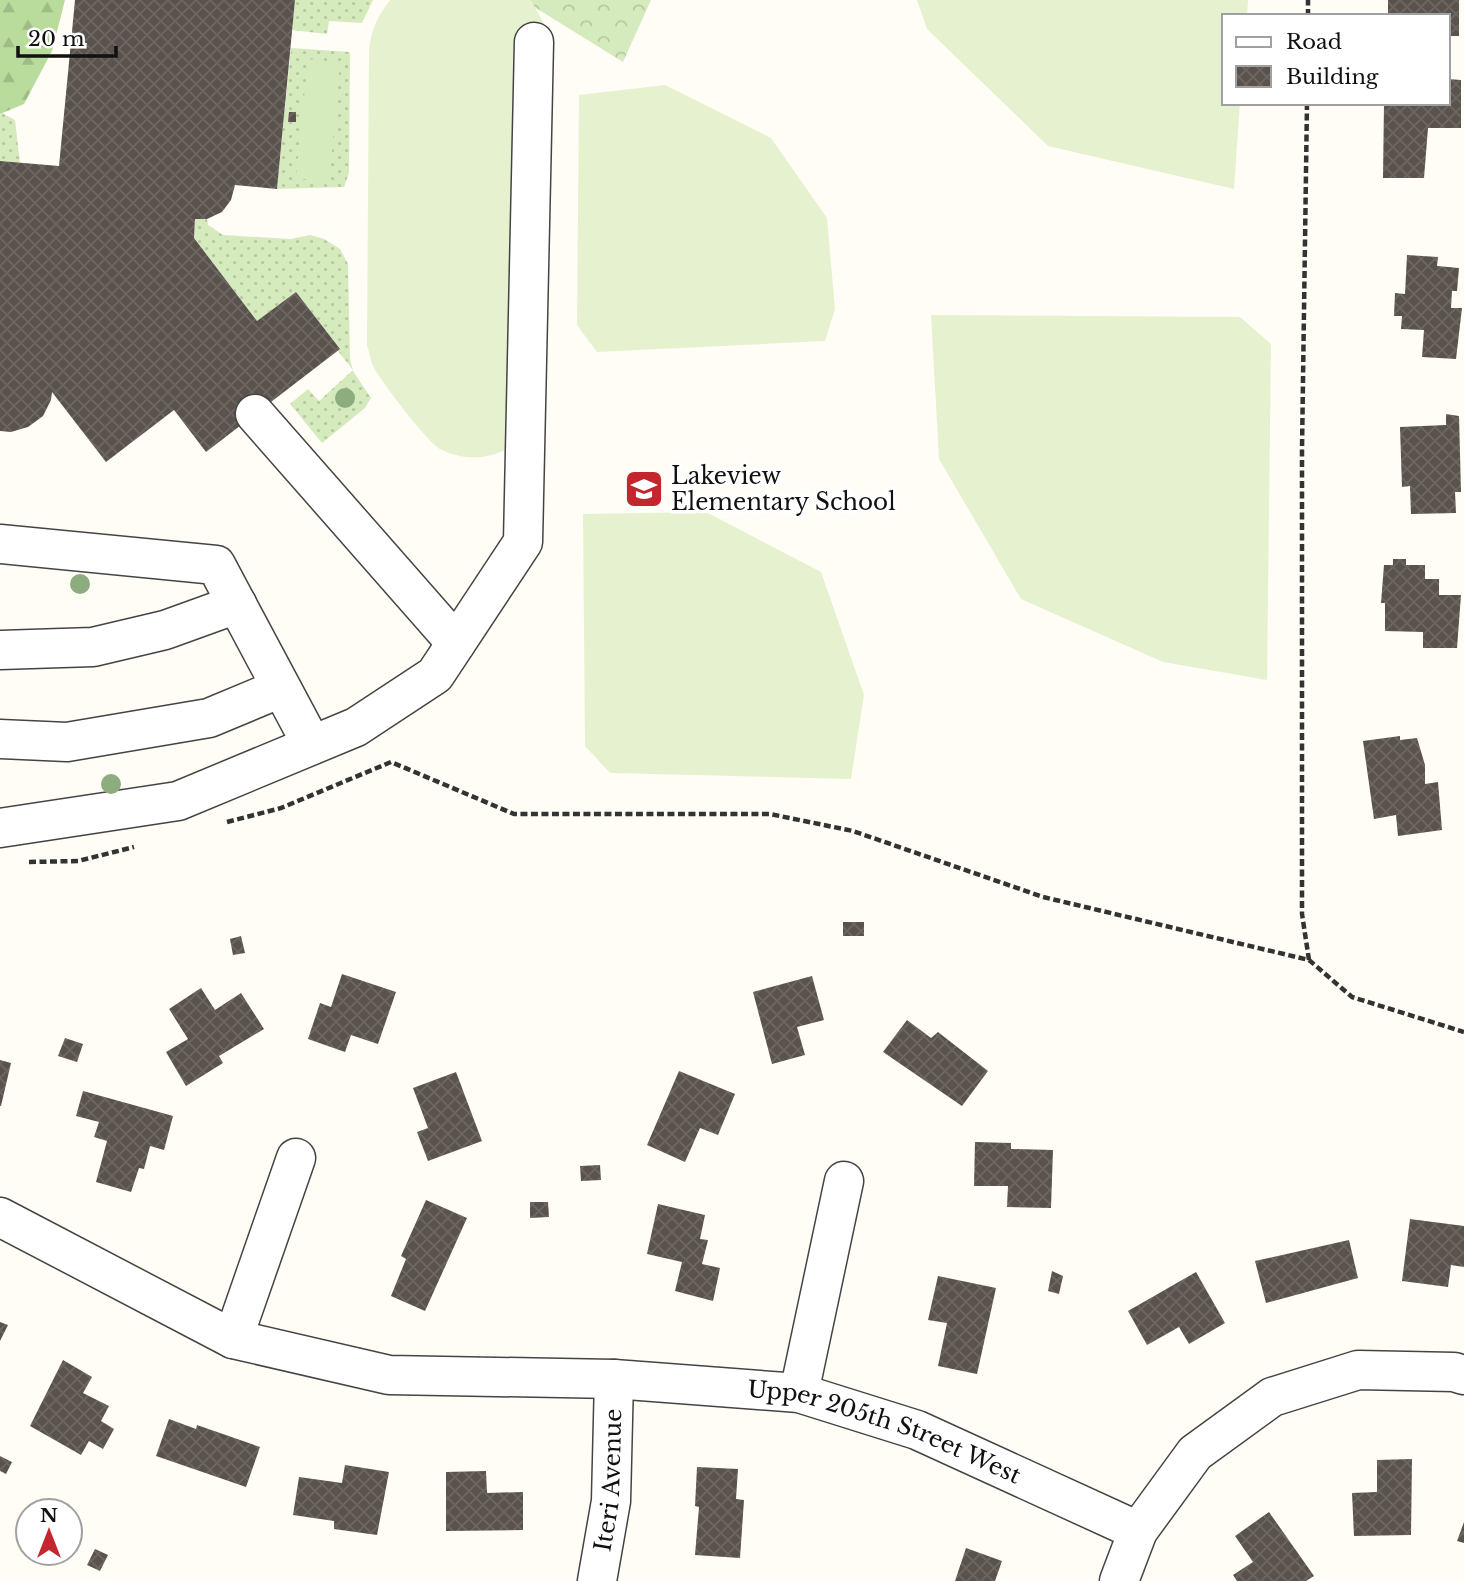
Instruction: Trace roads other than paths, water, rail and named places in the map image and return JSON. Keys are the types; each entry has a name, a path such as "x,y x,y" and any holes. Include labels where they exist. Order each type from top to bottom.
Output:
{"street":[{"path":"0,828 178,801 356,727 435,675 523,542 534,42"},
{"path":"256,414 456,643"},
{"path":"0,544 216,565 312,745"},
{"path":"0,650 93,647 165,630 237,604"},
{"path":"0,739 67,742 209,718 281,688"},
{"path":"233,1339 296,1158"},
{"path":"799,1393 844,1181"},
{"name":"Upper 205th Street West","path":"0,1217 233,1339 389,1375 614,1379 799,1393 917,1430 1138,1531"},
{"path":"1119,1581 1138,1531 1195,1453 1272,1397 1358,1370 1464,1374"},
{"name":"Iteri Avenue","path":"597,1581 611,1502 614,1379"}],"place":[{"name":"Lakeview Elementary School","path":"644,489"}]}
